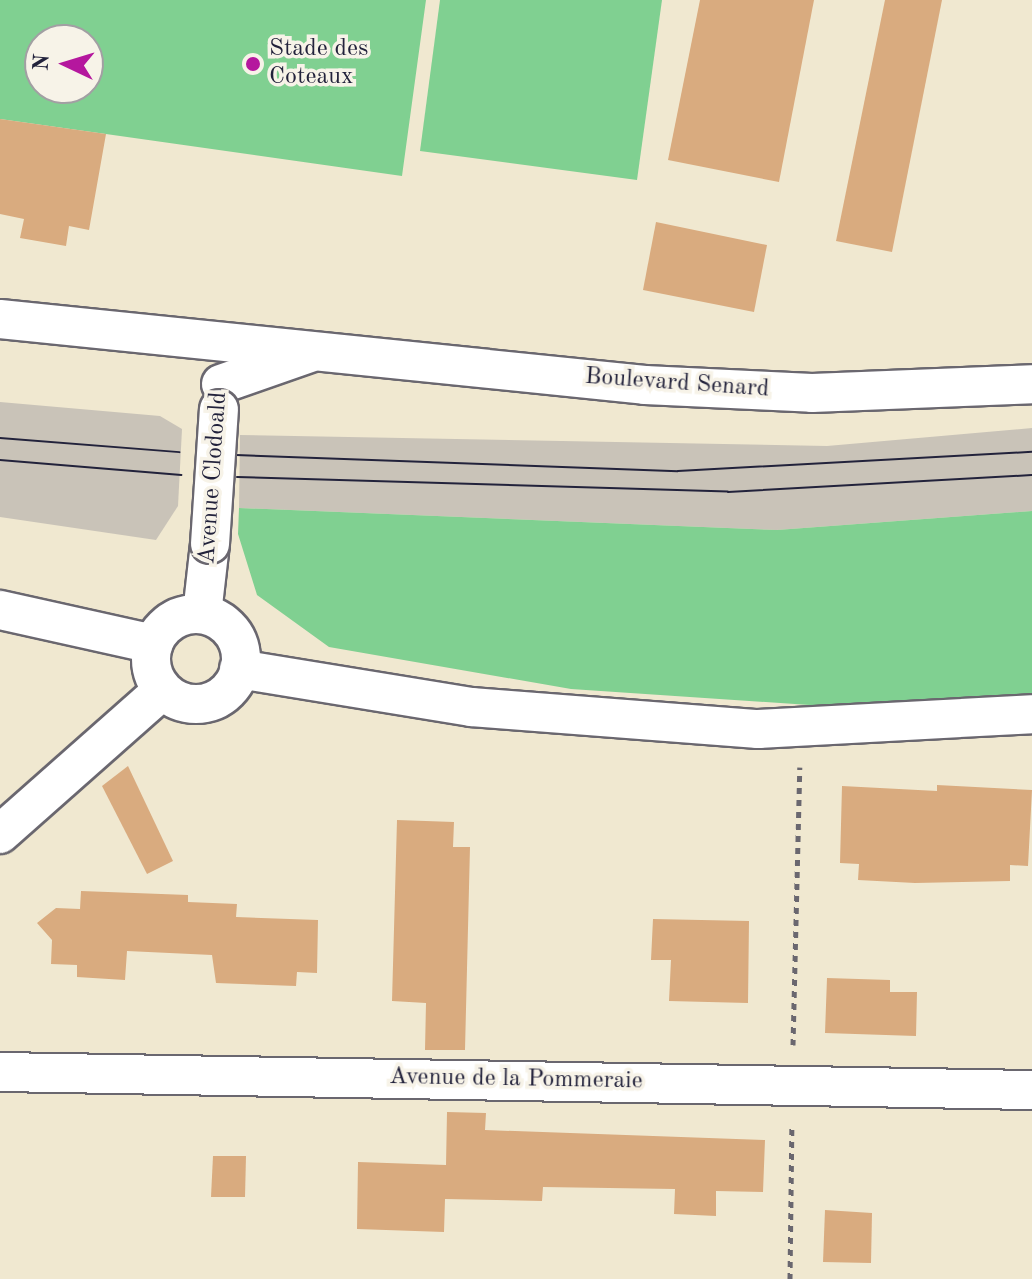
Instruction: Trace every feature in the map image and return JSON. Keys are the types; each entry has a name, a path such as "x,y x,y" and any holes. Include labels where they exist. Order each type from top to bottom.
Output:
{"street":[{"name":"Boulevard Senard","path":"0,319 324,348 645,385 812,393 1032,384"},
{"name":"Avenue Clodoald","path":"202,614 226,341"},
{"name":"Boulevard Senard","path":"220,396 324,348"},
{"path":"0,610 153,644"},
{"path":"202,614 233,633 239,669 213,700 185,702 163,690 152,668 153,644 172,620 202,614"},
{"path":"239,669 471,707 758,729 1032,714"},
{"path":"0,834 163,690"},
{"name":"Avenue de la Pommeraie","path":"0,1072 1032,1090"}],"path":[{"path":"793,1046 800,780"},
{"path":"790,1279 791,1115"}],"shaded area":[{"path":"0,402 160,416 182,429 178,506 156,540 0,517"},
{"path":"1032,428 1032,511 777,530 239,508 240,435 827,446"}],"green space":[{"name":"Stade des Coteaux","path":"0,0 426,0 402,176 0,119"},
{"path":"440,0 662,0 637,180 420,151"},
{"path":"239,508 777,530 1032,511 1032,698 853,708 571,689 329,647 257,595 238,534"}],"building":[{"path":"700,0 814,0 779,182 668,160"},
{"path":"885,0 942,0 892,252 836,241"},
{"path":"0,119 106,134 89,230 69,226 66,246 20,238 24,219 0,214"},
{"path":"656,222 767,245 754,312 643,290"},
{"path":"128,766 173,861 147,874 102,786"},
{"path":"937,785 1032,790 1028,866 1010,865 1010,881 915,883 858,880 859,864 840,863 842,786 937,791"},
{"path":"397,820 454,822 453,847 470,847 465,1050 425,1050 426,1003 392,1001"},
{"path":"81,891 188,895 188,902 237,904 236,917 318,920 317,973 297,972 296,986 216,983 212,955 127,951 125,980 77,977 77,965 51,964 52,940 37,923 56,908 80,909"},
{"path":"653,919 749,921 748,1003 669,1001 671,960 651,960"},
{"path":"827,978 890,980 890,992 917,992 916,1036 825,1033"},
{"path":"447,1112 486,1113 485,1130 765,1140 763,1192 716,1191 716,1216 674,1214 675,1189 543,1187 542,1201 445,1199 444,1232 357,1229 358,1162 446,1165"},
{"path":"213,1156 246,1156 245,1197 211,1197"},
{"path":"825,1210 872,1213 871,1263 823,1262"}],"tram line":[{"path":"0,438 179,452"},
{"path":"236,455 678,471 1032,452"},
{"path":"0,460 181,475"},
{"path":"237,477 728,492 1032,475"}],"place":[{"name":"Stade des Coteaux","path":"253,64"}]}
